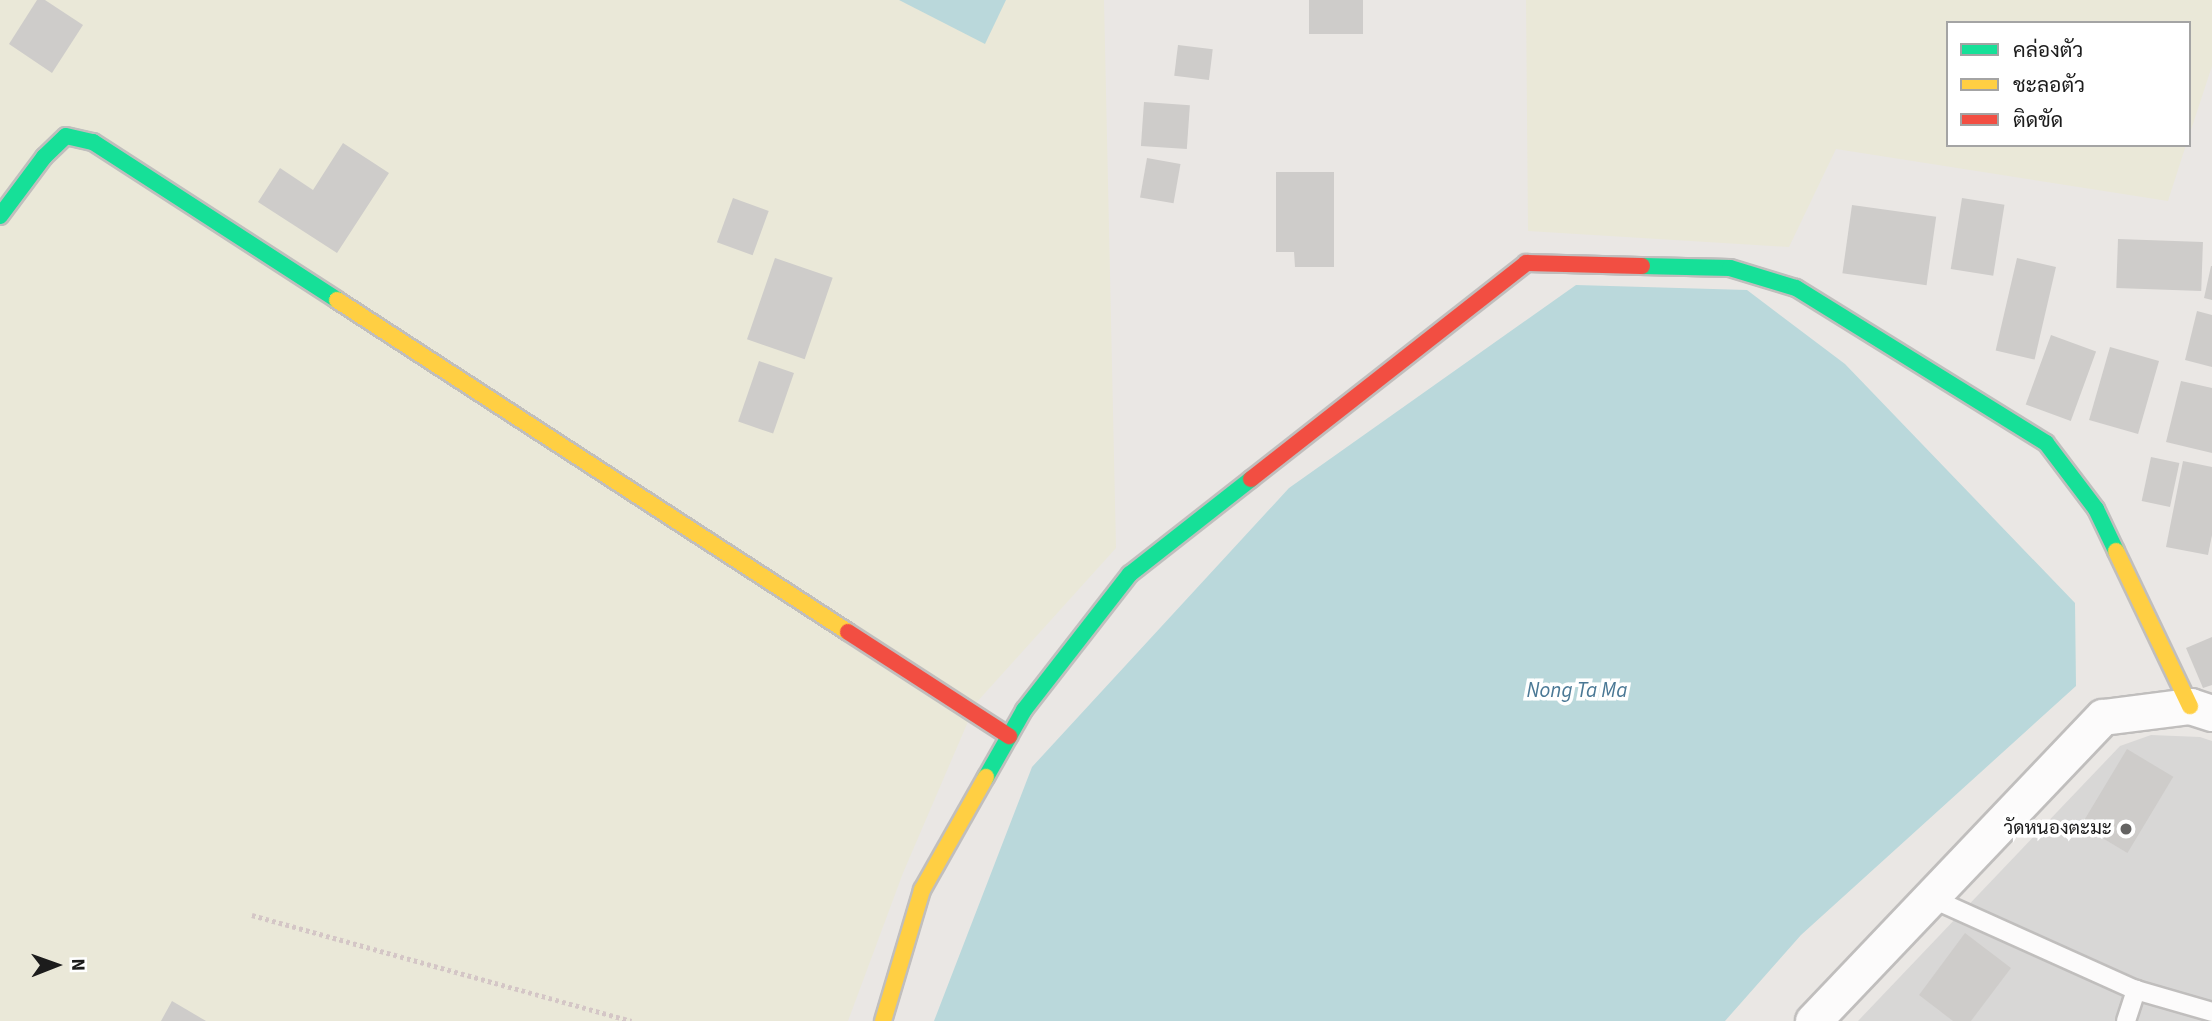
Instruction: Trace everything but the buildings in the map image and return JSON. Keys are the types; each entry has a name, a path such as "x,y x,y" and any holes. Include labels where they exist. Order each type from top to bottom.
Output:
{"street":[{"path":"0,216 44,157 66,136 93,142 1009,736"},
{"path":"883,1021 922,890 1024,710 1130,574 1526,263 1730,268 1796,288 2046,443 2096,509 2201,710 2103,717 1813,1021"}],"lane":[{"path":"1931,898 2136,990 2212,1012"},
{"path":"2126,1021 2136,990"}],"path":[{"path":"252,915 631,1021"}],"shaded area":[{"path":"0,0 1104,0 1116,548 976,703 903,873 848,1021 0,1021"},
{"path":"1526,0 2212,0 2212,66 2191,130 2191,21 1946,21 1946,147 2185,147 2168,201 1836,149 1789,247 1528,231"},
{"name":"วัดหนองตะมะ","path":"2151,735 2200,737 2212,741 2212,1021 1858,1021 2120,746"}],"water":[{"path":"899,0 1006,0 985,44"},
{"name":"Nong Ta Ma","path":"1576,285 1747,290 1845,364 2075,603 2076,686 1801,935 1725,1021 934,1021 1032,767 1289,488"}],"traffic: fast":[{"path":"0,216 44,157 66,136 93,142 337,300"},
{"path":"1642,266 1730,268 1796,288 2046,443 2096,509 2116,551"},
{"path":"986,777 1024,710 1130,574 1251,479"}],"traffic: slow":[{"path":"337,300 848,632"},
{"path":"2116,551 2190,706"},
{"path":"883,1021 922,890 986,777"}],"traffic: jam":[{"path":"1251,479 1526,263 1642,266"},
{"path":"848,632 1009,736"}],"place":[{"name":"วัดหนองตะมะ","path":"2126,829"}]}
